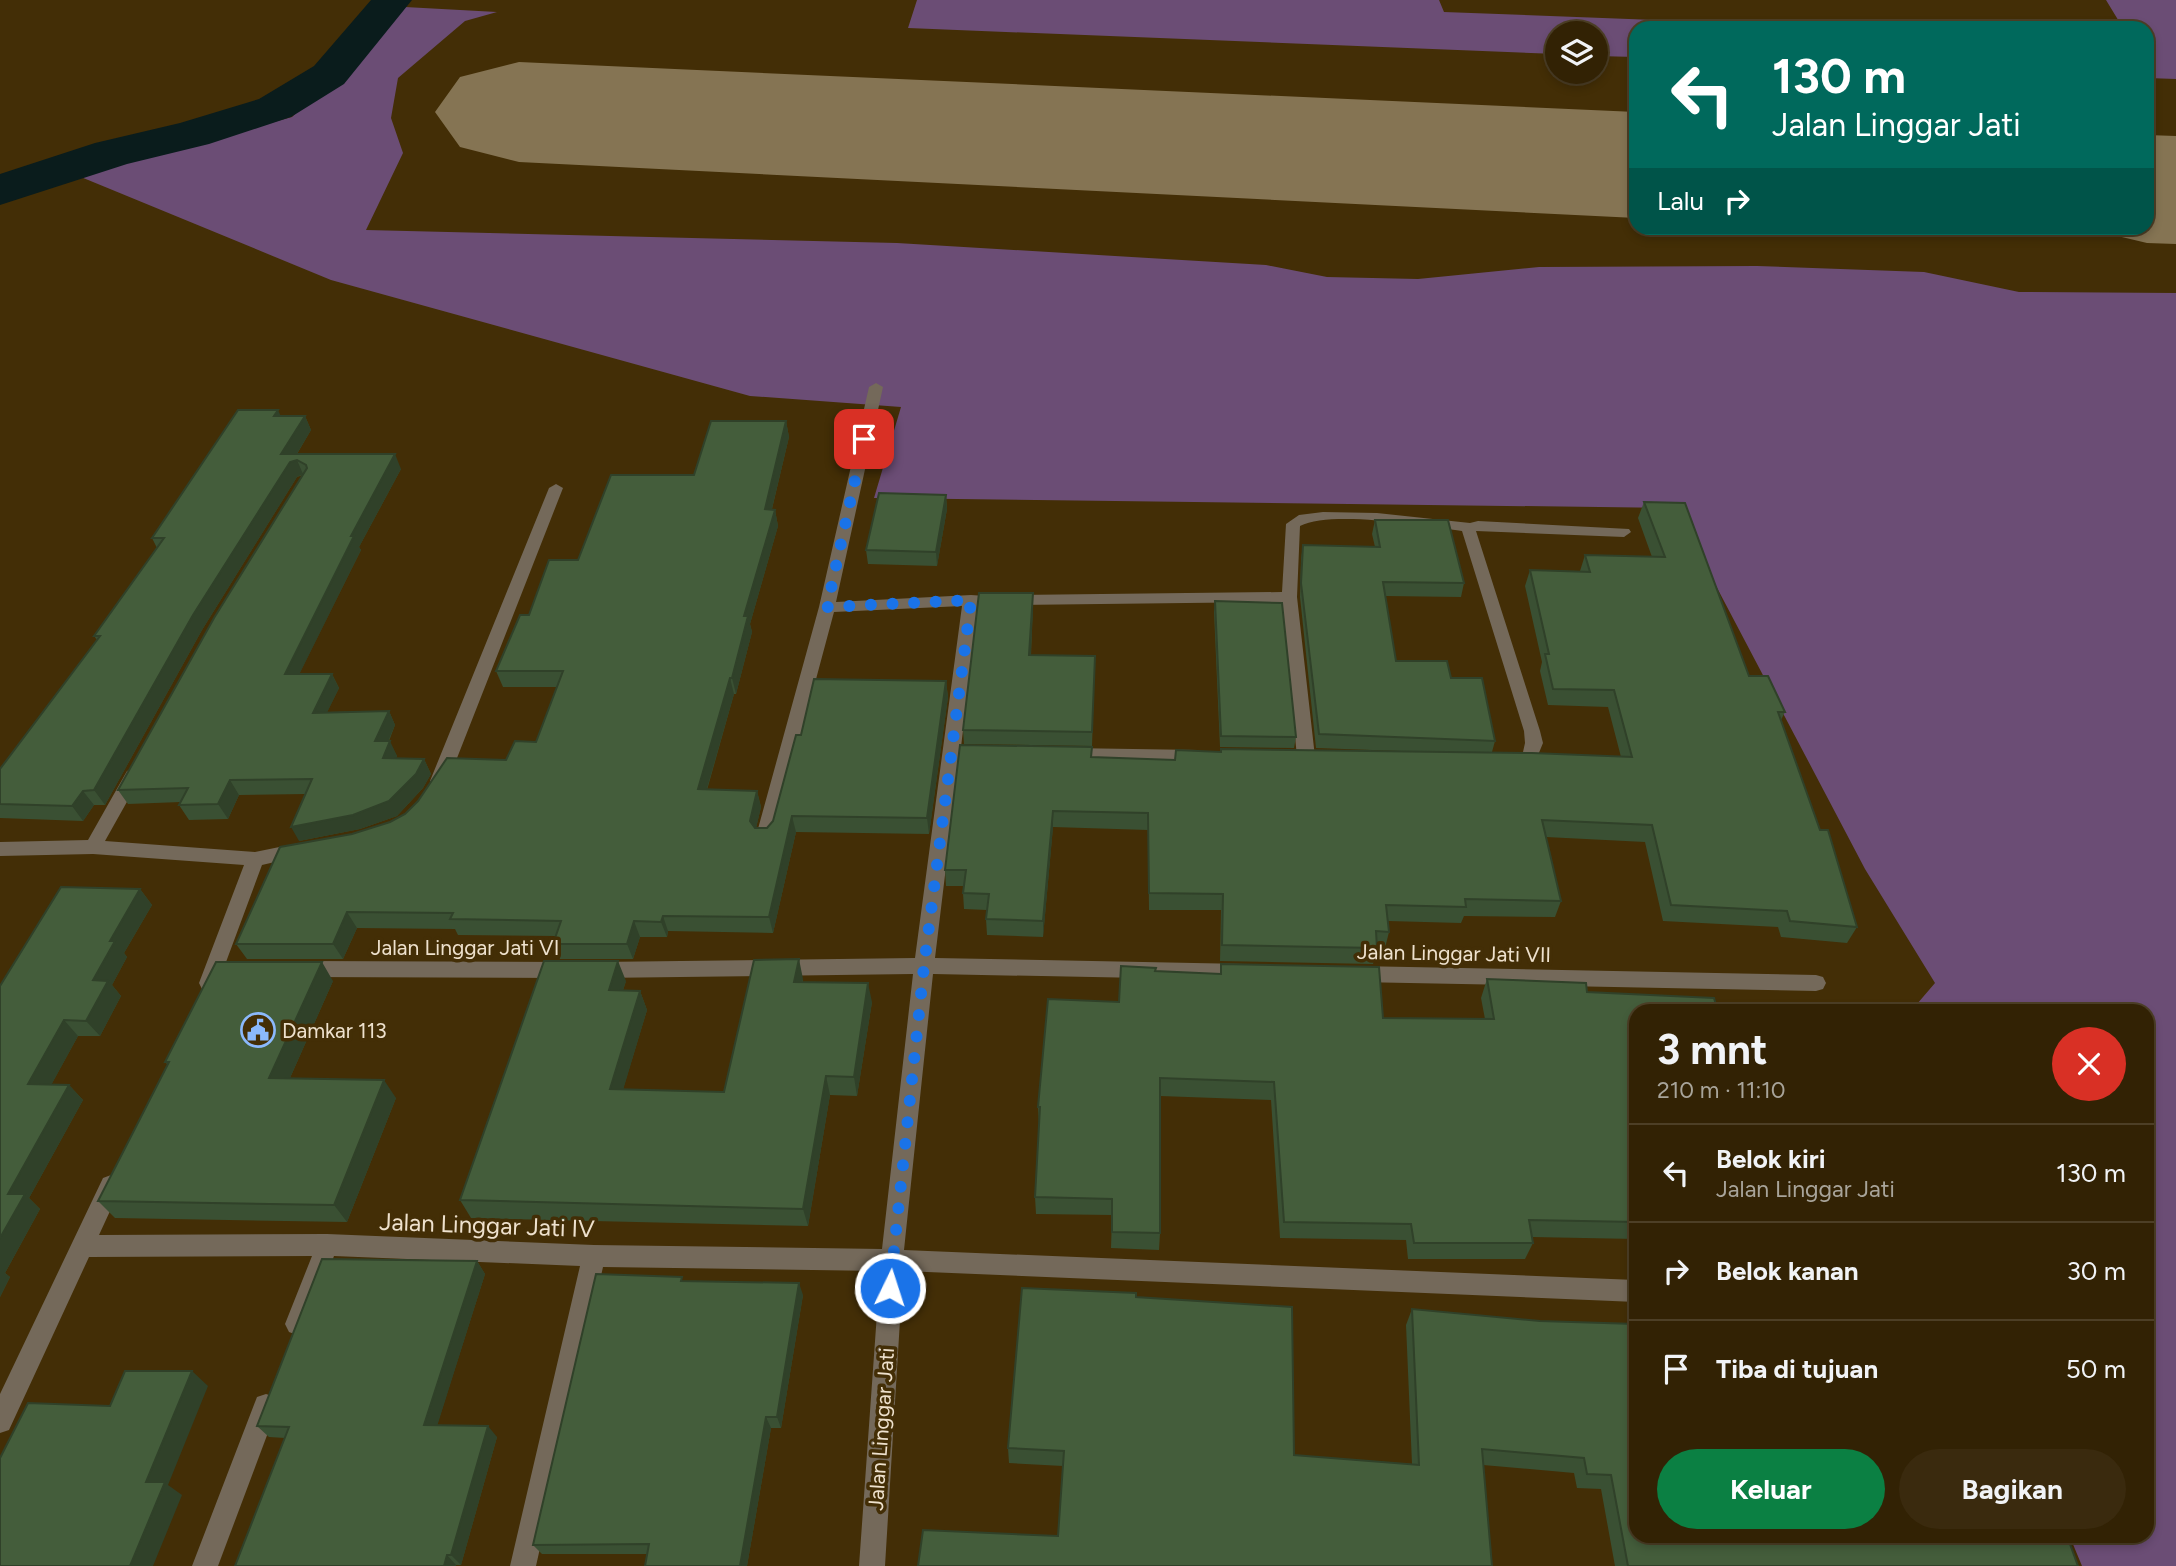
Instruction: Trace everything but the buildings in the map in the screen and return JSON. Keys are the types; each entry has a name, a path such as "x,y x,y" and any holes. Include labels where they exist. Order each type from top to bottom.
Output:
{"street":[{"path":"765,836 827,607 876,387"},
{"path":"432,794 556,488"},
{"path":"1306,757 1289,597 1291,530 1297,519 1329,515 1410,520 1470,528 1624,532"},
{"path":"1470,528 1469,536 1534,743 1530,756 1523,762 1499,764"},
{"path":"827,607 971,600 1289,597"},
{"name":"Jalan Linggar Jati","path":"872,1566 891,1260 924,966 971,600"},
{"path":"952,753 993,753"},
{"path":"1048,754 1211,756"},
{"path":"93,847 139,763"},
{"path":"0,849 93,847 255,859 316,847"},
{"path":"198,1007 223,970 255,859"},
{"path":"924,966 1258,972"},
{"name":"Jalan Linggar Jati VI","path":"285,969 680,970 924,966"},
{"name":"Jalan Linggar Jati VII","path":"1342,974 1816,983"},
{"path":"0,1421 118,1171"},
{"path":"288,1348 327,1245"},
{"name":"Jalan Linggar Jati IV","path":"81,1246 327,1245 594,1256 891,1260 1629,1291"},
{"path":"523,1566 594,1256"},
{"path":"205,1566 274,1386"}],"shaded area":[{"path":"917,0 1439,0 1444,12 1681,21 1629,21 1629,57 1608,56 1608,21 1545,21 1545,54 908,28"},
{"path":"2106,0 2176,0 2176,79 2154,78 2154,21 2119,21"},
{"path":"405,7 497,12 465,21 398,78 391,118 403,153 366,230 897,243 1266,265 1327,277 1418,279 1539,267 1757,266 1924,272 2019,292 2176,293 2176,1566 2082,1566 2072,1543 2154,1543 2154,1004 1917,1004 1935,983 1865,869 1675,508 874,498 901,407 750,396 331,280 76,175 292,117"}],"waterway":[{"path":"0,190 112,153 193,134 275,108 329,75 392,0"}],"runway":[{"path":"519,112 1629,165"},
{"path":"2154,189 2176,190"}],"place":[{"name":"Damkar 113","path":"258,1030"}],"route":[{"path":"864,439 827,607 971,600 924,966 890,1288"}]}
